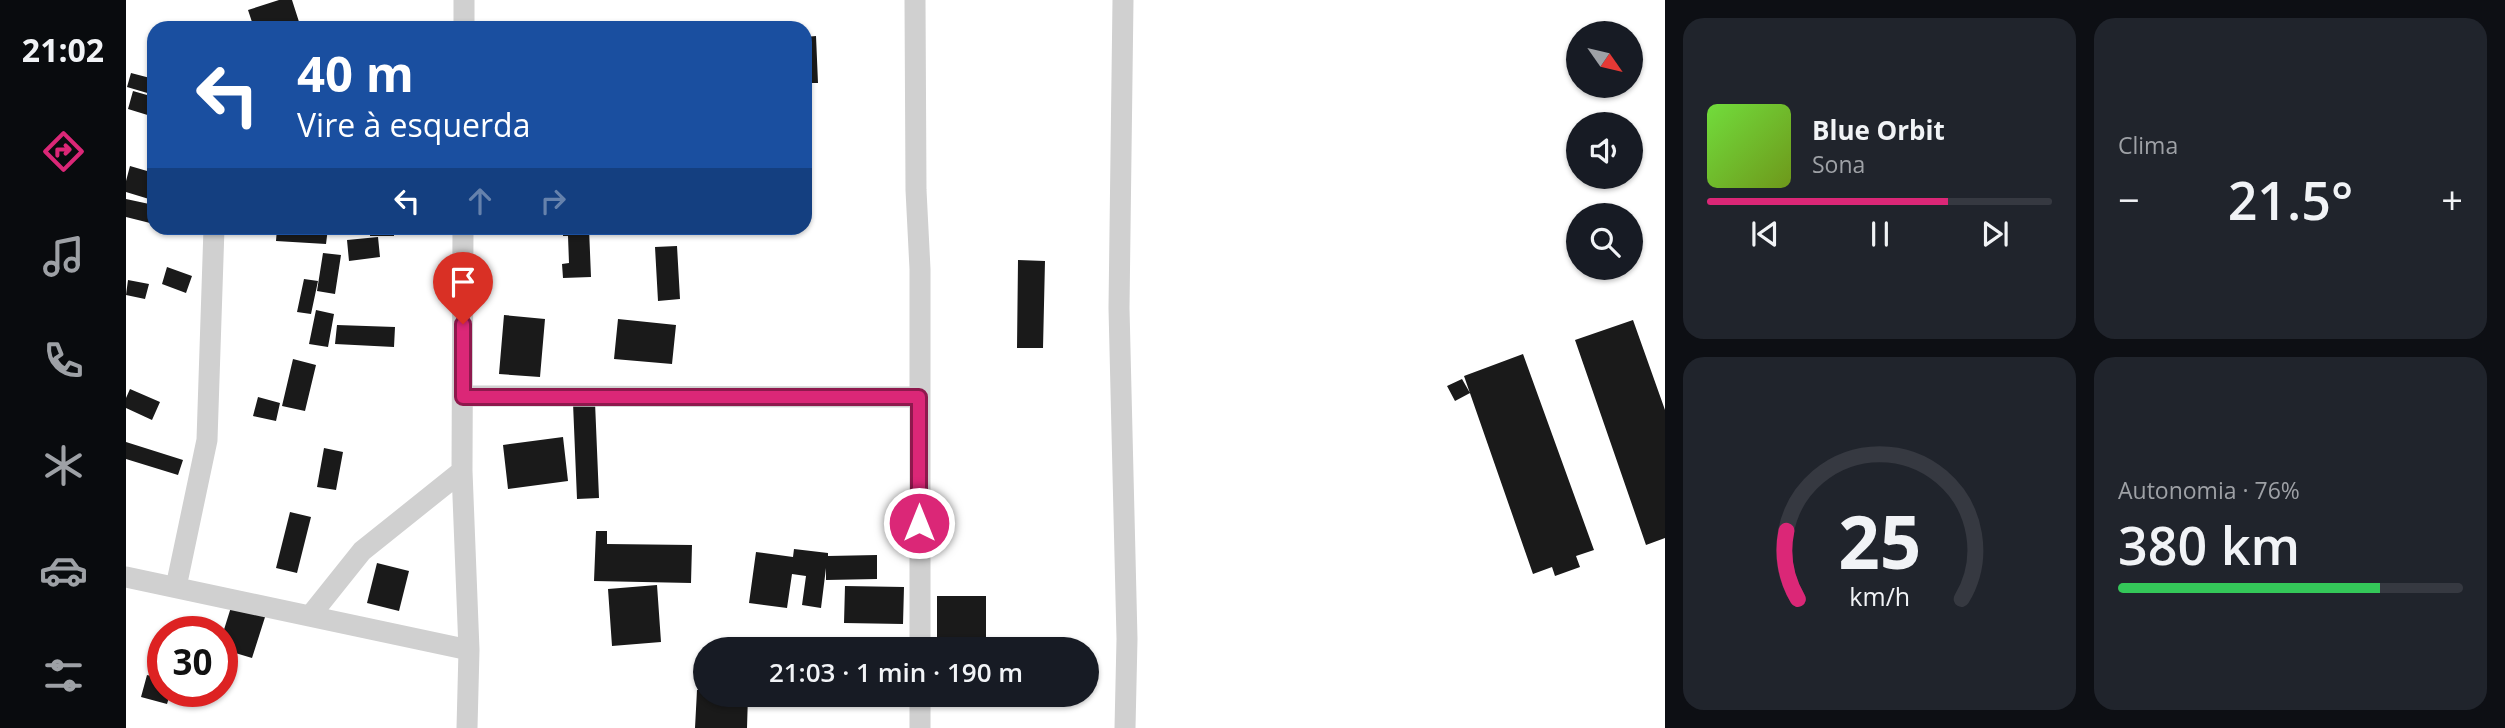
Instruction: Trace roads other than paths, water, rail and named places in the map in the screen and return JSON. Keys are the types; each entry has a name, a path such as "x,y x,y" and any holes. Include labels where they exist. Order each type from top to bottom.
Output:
{"street":[{"path":"464,0 464,21"},
{"path":"915,0 916,190 920,269 920,637"},
{"path":"1123,0 1119,308 1127,639 1125,728"},
{"path":"176,587 207,440 214,235"},
{"path":"463,235 462,471 469,650 467,728"},
{"path":"463,397 919,397"},
{"path":"310,616 362,551 462,471"},
{"path":"126,577 469,650"},
{"path":"920,707 920,728"}]}
